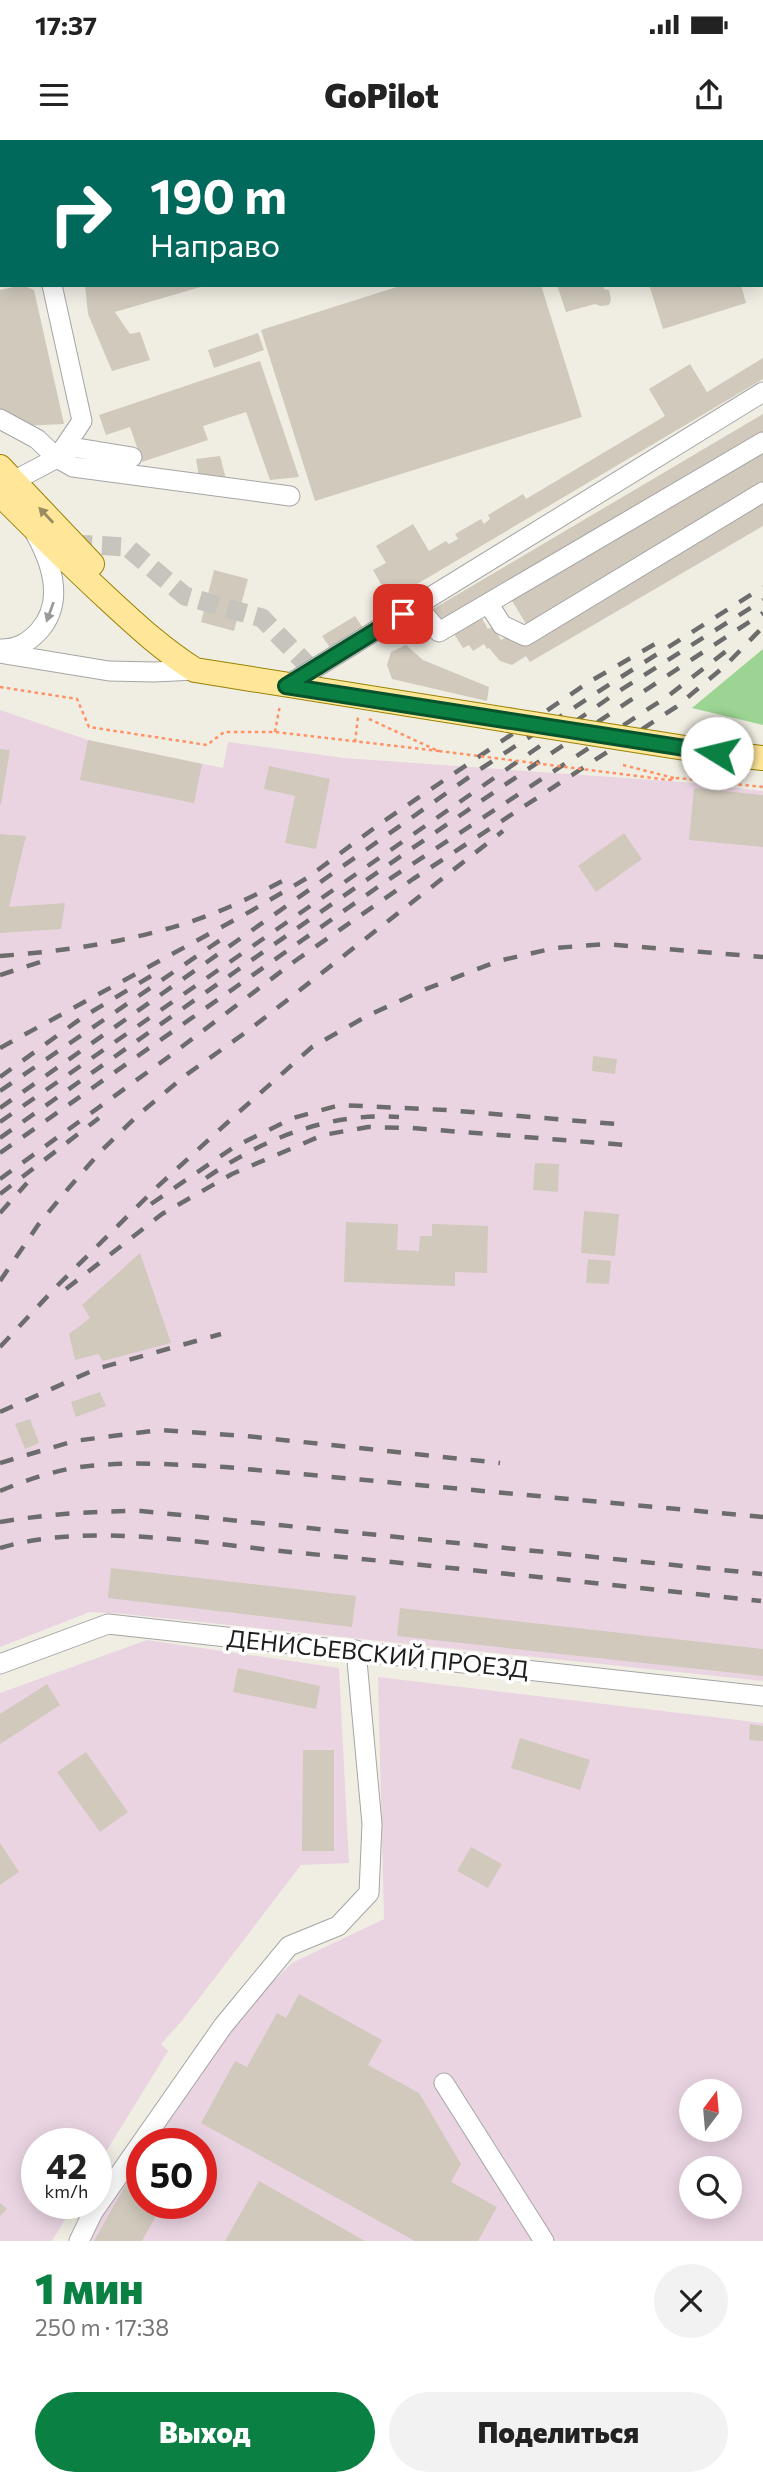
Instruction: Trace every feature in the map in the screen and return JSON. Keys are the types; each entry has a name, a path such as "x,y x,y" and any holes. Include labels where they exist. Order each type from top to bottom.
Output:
{"main road":[{"path":"3,482 31,525 54,549 146,635 195,670 283,695 508,720 763,758"},
{"path":"3,482 195,670"}],"street":[{"path":"3,482 61,452 82,421 52,287"},
{"path":"283,695 416,606 763,392"},
{"path":"0,419 61,452 73,467 290,496"},
{"path":"416,606 439,632 763,442"},
{"path":"61,452 132,457"},
{"path":"488,603 502,625 524,636 763,492"},
{"path":"0,651 13,649 32,640 48,620 55,598 47,556 31,525"},
{"path":"0,651 109,671 195,670"},
{"name":"ДЕНИСЬЕВСКИЙ ПРОЕЗД","path":"0,1664 108,1623 763,1696"},
{"path":"79,2241 93,2212 215,2037 289,1946 338,1926 369,1893 372,1824 356,1650"},
{"path":"444,2083 544,2241"}],"path":[{"path":"0,687 78,699 89,727 207,745 224,732 275,732 669,780 763,787"},
{"path":"275,732 283,695"},
{"path":"355,743 358,717"},
{"path":"623,765 674,779"}],"shaded area":[{"path":"0,710 88,740 223,768 228,742 344,758 682,782 763,791 763,1681 90,1612 0,1647"},
{"path":"147,1640 339,1668 349,1863 301,1865 181,2022 161,2044 168,2051 112,2142 112,2128 21,2128 21,2219 65,2219 52,2241 0,2241 0,1693"},
{"path":"378,1677 763,1723 763,2241 86,2241 100,2219 112,2219 112,2201 126,2180 126,2219 217,2219 217,2128 160,2128 229,2025 292,1963 384,1919"}],"green space":[{"path":"763,649 763,725 692,708"}],"building":[{"path":"27,287 34,290 64,424 20,426 0,412 0,290"},
{"path":"85,287 201,287 115,312 130,334 140,332 150,360 112,371 88,314"},
{"path":"397,287 542,287 582,417 315,501 261,330"},
{"path":"558,287 604,287 609,290 609,305 595,304 566,312"},
{"path":"650,287 742,287 746,303 663,329"},
{"path":"258,333 264,350 214,368 208,350"},
{"path":"763,358 763,379 390,600 373,570 386,563 376,546 413,524 429,551 446,541 449,544 458,539 455,534 481,519 484,524 490,519 488,515 523,494 526,499 665,416 649,389 690,364 707,392"},
{"path":"260,361 299,477 270,480 246,412 203,426 208,440 142,462 130,427 106,435 99,415"},
{"path":"763,414 763,436 443,625 433,609"},
{"path":"763,451 763,488 528,627 511,599"},
{"path":"220,456 226,479 199,477 196,459"},
{"path":"763,503 763,526 530,662 526,656 512,665 500,661 484,644 473,651 469,645 463,648 453,632 480,615 488,629 493,627 501,640"},
{"path":"214,570 248,579 234,631 201,622"},
{"path":"355,616 365,631 333,652 322,636"},
{"path":"406,645 423,660 489,687 487,701 392,679 387,665 391,652"},
{"path":"88,740 202,764 194,803 80,780"},
{"path":"0,749 10,750 1,804 0,804"},
{"path":"269,766 330,779 316,849 285,843 295,796 264,789"},
{"path":"694,788 763,795 763,847 689,840"},
{"path":"624,833 642,859 596,892 578,866"},
{"path":"0,834 26,836 9,907 65,903 61,929 0,933"},
{"path":"593,1056 617,1059 615,1074 592,1071"},
{"path":"535,1163 559,1164 558,1192 533,1190"},
{"path":"584,1211 619,1214 615,1256 581,1253"},
{"path":"346,1222 398,1224 397,1250 419,1251 420,1236 432,1236 432,1224 488,1226 487,1273 455,1272 455,1286 344,1282"},
{"path":"140,1253 171,1343 103,1361 98,1354 75,1360 69,1334 90,1318 82,1305"},
{"path":"588,1259 611,1261 609,1284 586,1283"},
{"path":"100,1392 106,1406 76,1417 71,1402"},
{"path":"30,1419 39,1443 25,1449 15,1424"},
{"path":"111,1568 356,1596 352,1627 108,1598"},
{"path":"400,1608 763,1649 763,1676 397,1636"},
{"path":"238,1668 320,1686 316,1709 233,1692"},
{"path":"47,1684 60,1705 0,1744 0,1714"},
{"path":"750,1724 763,1726 763,1741 749,1740"},
{"path":"520,1738 590,1760 580,1790 511,1768"},
{"path":"303,1750 334,1750 334,1851 302,1851"},
{"path":"86,1752 128,1812 100,1832 57,1772"},
{"path":"0,1843 19,1872 0,1885"},
{"path":"471,1847 502,1864 488,1888 457,1871"},
{"path":"299,1994 382,2040 368,2065 419,2093 461,2164 451,2182 497,2207 478,2241 415,2241 217,2132 217,2128 201,2123 235,2061 247,2067 277,2013 286,2018"},
{"path":"259,2181 365,2241 225,2241"},
{"path":"126,2184 126,2219 154,2219 142,2241 94,2241 106,2219 112,2219 112,2209"},
{"path":"0,2203 7,2209 0,2216"}],"tunnel":[{"path":"73,544 127,547 185,596 262,618 312,670"}],"railway":[{"path":"0,1108 482,768 763,587"},
{"path":"0,1122 619,691 763,600"},
{"path":"0,1138 474,806 763,613"},
{"path":"0,1179 295,961 413,879 676,707 725,666 763,627"},
{"path":"0,1048 307,878 381,823 589,682 655,644"},
{"path":"0,1153 382,884 668,696 734,645"},
{"path":"0,1281 38,1225 67,1190 101,1151 138,1115 503,831"},
{"path":"0,956 90,946 150,933 243,901 294,875"},
{"path":"0,1091 229,934"},
{"path":"0,1347 156,1188 239,1112 312,1047 367,1016 421,991 498,961 555,948 605,944 763,957"},
{"path":"0,975 50,959"},
{"path":"0,1077 83,1017 151,976"},
{"path":"151,1204 234,1147 293,1118 340,1105 446,1110 628,1125"},
{"path":"206,1178 250,1151 298,1131 347,1119 399,1117"},
{"path":"0,1194 99,1118"},
{"path":"66,1289 162,1214 232,1174 323,1135 368,1127 412,1128 626,1145"},
{"path":"0,1213 27,1183"},
{"path":"0,1412 96,1369 221,1334"},
{"path":"0,1463 74,1441 160,1430 246,1436 500,1463"},
{"path":"0,1491 44,1475 77,1467 157,1464 225,1467 763,1517"},
{"path":"0,1522 70,1514 141,1511 762,1574"},
{"path":"0,1548 69,1536 144,1537 761,1601"}],"route":[{"path":"403,614 286,686 717,753"}]}
